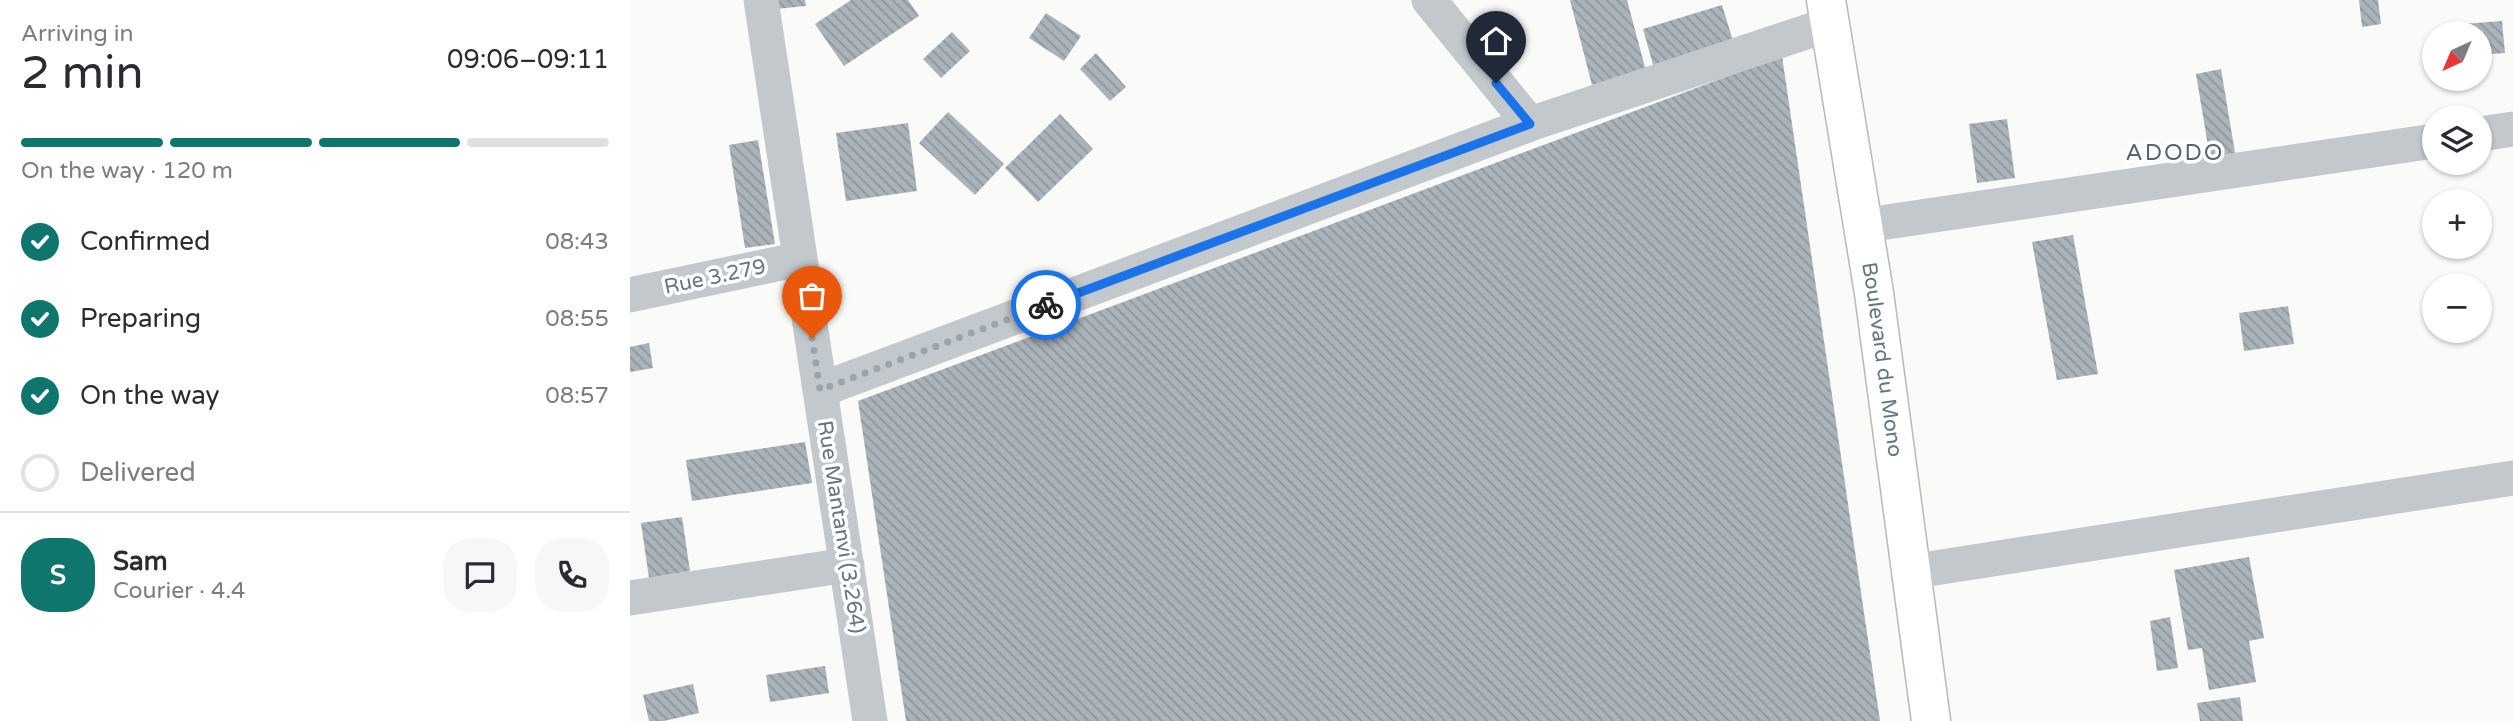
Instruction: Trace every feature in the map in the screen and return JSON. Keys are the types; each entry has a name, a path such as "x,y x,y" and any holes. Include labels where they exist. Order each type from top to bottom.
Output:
{"main road":[{"name":"Boulevard du Mono","path":"1836,8 1886,222 1953,721"},
{"name":"Boulevard du Mono","path":"1836,8 1931,721"}],"street":[{"name":"Rue Mantanvi (3.264)","path":"761,0 870,721"},
{"path":"1429,0 1530,124"},
{"path":"820,390 1836,8"},
{"path":"2492,132 2513,129"},
{"path":"1886,222 2422,143"},
{"name":"Rue 3.279","path":"630,295 800,259"},
{"path":"1934,568 2513,478"},
{"path":"630,598 847,565"}],"building":[{"path":"775,0 805,0 806,6 776,9"},
{"path":"851,0 908,0 919,16 844,66 815,24"},
{"path":"1570,0 1627,0 1646,71 1592,85"},
{"path":"2359,0 2378,0 2381,24 2362,27"},
{"path":"1722,5 1734,44 1654,68 1643,29"},
{"path":"1046,13 1081,36 1064,61 1029,38"},
{"path":"2502,21 2505,53 2492,54 2492,22"},
{"path":"952,32 970,51 941,78 923,59"},
{"path":"1096,53 1126,87 1110,101 1080,69"},
{"path":"1782,56 1880,721 906,721 858,401"},
{"path":"2221,69 2236,159 2211,164 2196,74"},
{"path":"948,112 1004,164 975,195 919,143"},
{"path":"1060,114 1093,149 1038,202 1005,168"},
{"path":"2007,119 2015,178 1977,183 1969,124"},
{"path":"908,123 917,191 846,201 836,133"},
{"path":"758,140 775,244 745,248 729,145"},
{"path":"2073,235 2098,374 2057,380 2032,242"},
{"path":"2288,306 2294,344 2244,351 2239,313"},
{"path":"649,343 653,368 630,372 630,347"},
{"path":"805,442 812,483 692,501 686,460"},
{"path":"682,517 690,571 649,578 641,523"},
{"path":"2249,557 2264,638 2249,641 2256,682 2209,690 2202,648 2188,650 2174,570"},
{"path":"2170,617 2178,668 2157,671 2150,621"},
{"path":"825,666 829,693 770,702 766,675"},
{"path":"693,684 699,713 664,721 649,721 643,695"},
{"path":"2240,697 2243,721 2200,721 2197,703"}],"way so far":[{"path":"812,338 820,390 1046,305"}],"district":[{"name":"ADODO","path":"2175,153"}],"route":[{"path":"1046,305 1530,124 1496,83"}]}
